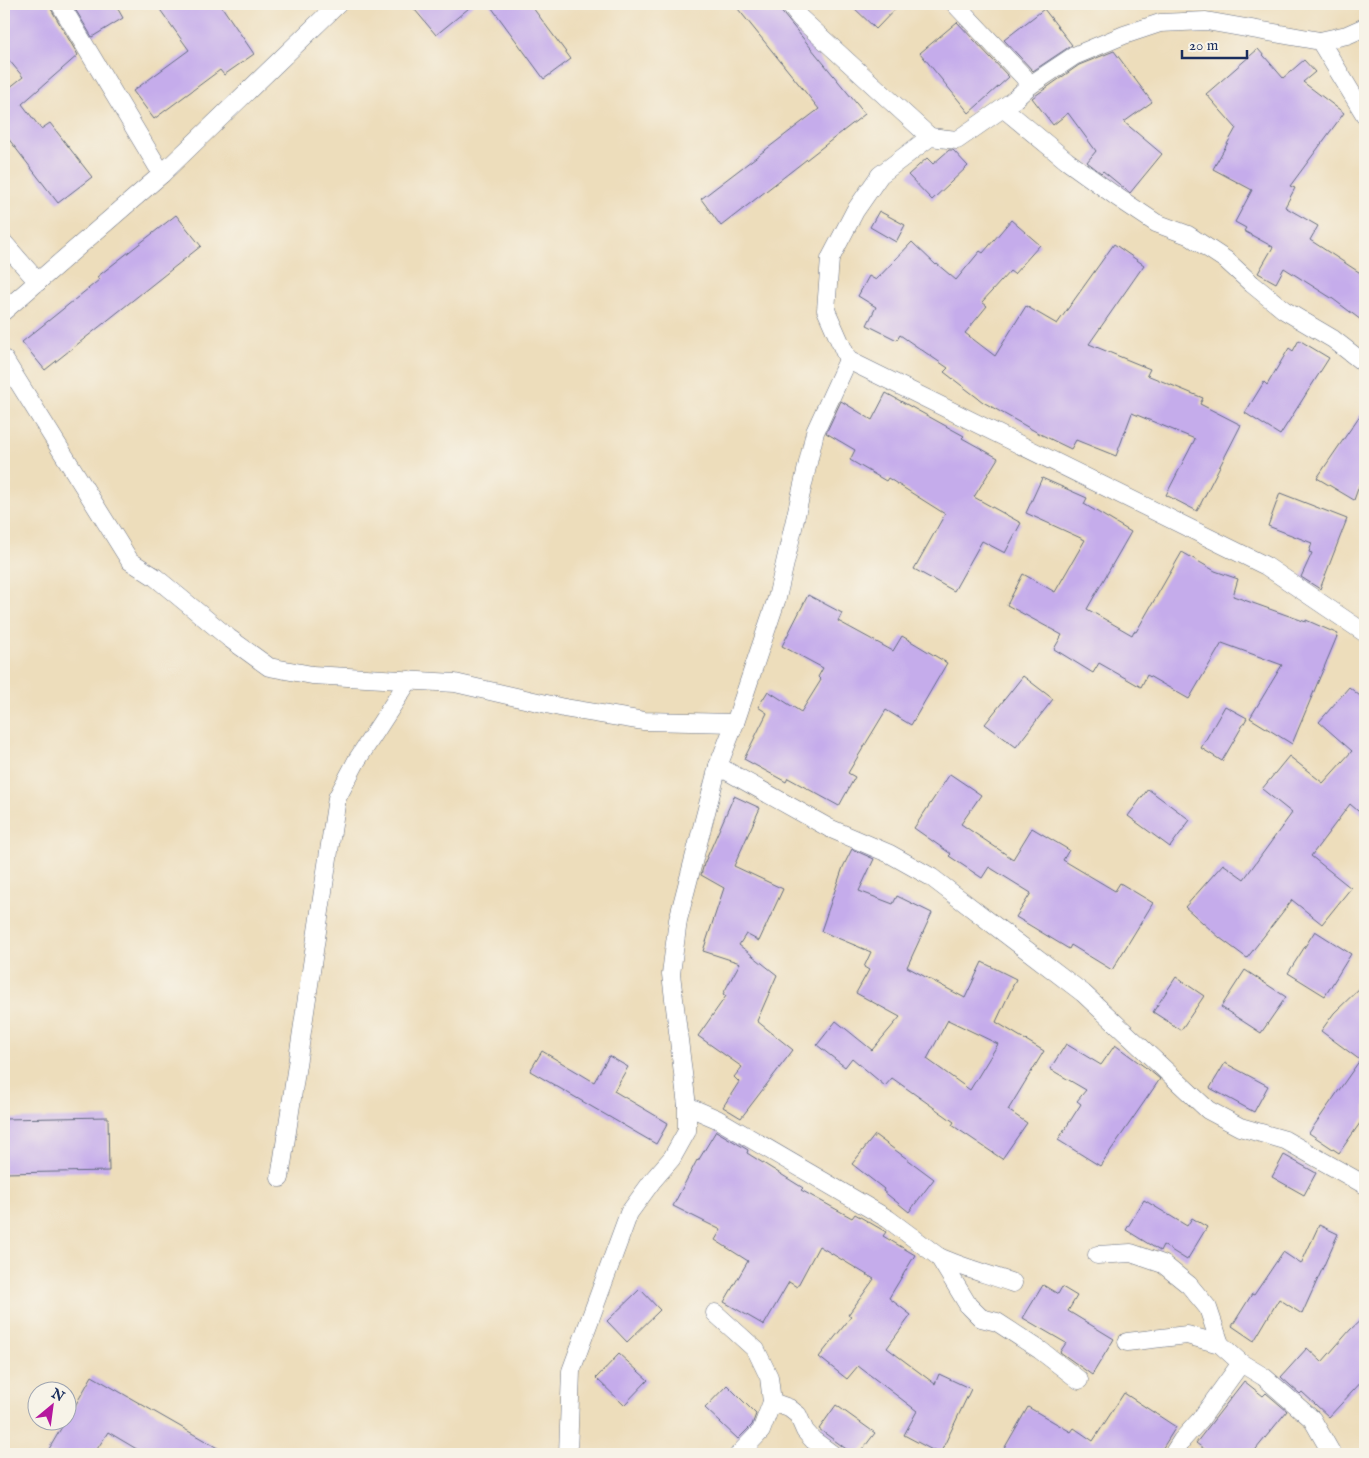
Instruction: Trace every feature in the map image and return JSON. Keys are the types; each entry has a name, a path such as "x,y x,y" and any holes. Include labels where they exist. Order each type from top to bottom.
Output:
{"street":[{"path":"60,4 162,174"},
{"path":"4,311 162,174 338,4"},
{"path":"789,4 800,18 930,137 957,140 1003,108 1029,86 1074,56 1124,34 1160,23 1206,22 1320,41 1346,35 1365,27"},
{"path":"956,4 1024,77 1029,86"},
{"path":"1320,41 1365,114"},
{"path":"1003,108 1067,160 1117,197 1156,223 1188,235 1226,260 1284,310 1333,339 1365,364"},
{"path":"930,137 880,176 855,211 830,259 826,310 848,360 1266,566 1365,633"},
{"path":"4,242 38,282"},
{"path":"4,359 130,561 154,577 229,638 269,667 312,675 455,683 564,708 644,721 735,723"},
{"path":"568,1454 571,1370 629,1213 672,1158 687,1131 687,1106 671,974 678,920 718,766 735,723 776,598 815,432 848,360"},
{"path":"280,1178 338,798 357,760 408,680"},
{"path":"718,766 829,828 890,854 931,877 1083,993 1208,1110 1240,1128 1285,1140 1365,1185"},
{"path":"687,1106 716,1119 888,1219 939,1257 958,1266 983,1272 1013,1283"},
{"path":"1097,1255 1131,1253 1163,1264 1190,1285 1208,1308 1220,1344"},
{"path":"939,1257 968,1305 980,1318 997,1322 1040,1350 1079,1380"},
{"path":"715,1314 756,1350 770,1377 772,1402 761,1431 739,1454"},
{"path":"1127,1342 1187,1335 1220,1344 1241,1363 1264,1377 1312,1419 1332,1454"},
{"path":"1173,1454 1241,1363"},
{"path":"772,1402 789,1408 798,1415 804,1431 832,1454"}],"building":[{"path":"14,4 49,4 78,55 22,104 41,129 50,123 92,177 58,203 4,133 4,81 9,88 23,77 4,54 4,12"},
{"path":"72,4 115,4 123,18 92,37"},
{"path":"156,4 220,4 254,54 224,75 220,70 154,119 133,91 189,50"},
{"path":"410,4 474,4 436,35"},
{"path":"489,4 530,4 571,59 544,79"},
{"path":"734,4 775,4 865,114 721,226 701,199 819,109"},
{"path":"850,4 900,4 876,29"},
{"path":"1044,9 1072,45 1033,71 1004,40"},
{"path":"957,22 1009,77 969,113 920,53"},
{"path":"1258,49 1283,78 1304,60 1315,72 1303,82 1344,113 1290,186 1295,188 1285,207 1318,226 1310,240 1365,276 1365,323 1333,299 1284,268 1276,283 1258,273 1273,247 1244,231 1246,228 1235,222 1252,190 1213,169 1236,128 1206,94"},
{"path":"1114,51 1152,102 1124,122 1162,154 1130,193 1103,171 1101,173 1087,162 1096,151 1068,113 1053,125 1032,98 1079,65"},
{"path":"949,150 953,150 968,166 932,200 908,175 927,158 933,164"},
{"path":"879,211 905,225 896,242 870,227"},
{"path":"176,215 201,246 45,370 22,342 99,280 97,277"},
{"path":"1011,220 1040,245 1014,274 1010,271 982,302 987,306 965,333 995,356 1026,306 1057,324 1114,244 1144,265 1089,344 1150,369 1147,375 1203,398 1200,404 1241,425 1197,511 1166,495 1195,439 1132,413 1116,456 1076,440 1071,449 983,402 944,372 948,368 900,335 897,340 867,325 876,307 858,296 869,276 876,280 912,242 936,265 956,280 980,251 983,253"},
{"path":"1299,340 1329,358 1280,435 1245,413 1264,382 1267,385 1289,348 1293,351"},
{"path":"886,393 964,436 962,438 998,458 974,497 1021,523 1005,553 982,541 954,591 914,569 945,514 888,478 886,481 850,460 855,450 826,433 841,401 872,420"},
{"path":"1365,408 1365,491 1359,486 1354,500 1317,478"},
{"path":"1042,478 1087,498 1084,504 1131,532 1087,609 1132,635 1134,631 1136,632 1182,552 1215,571 1238,579 1233,596 1306,622 1306,620 1338,634 1292,744 1250,718 1282,665 1222,643 1189,699 1147,675 1141,687 1099,663 1093,673 1054,649 1062,635 1007,605 1023,574 1055,592 1085,540 1026,513"},
{"path":"1280,493 1347,519 1320,589 1301,577 1312,553 1309,552 1312,543 1268,526"},
{"path":"808,595 842,613 838,621 893,651 902,636 947,663 911,725 886,710 848,773 855,777 839,806 788,778 786,782 744,759 767,713 758,707 768,691 801,712 821,680 818,677 823,668 782,646"},
{"path":"1023,676 1053,699 1016,747 985,724"},
{"path":"1349,687 1365,700 1365,817 1350,804 1311,856 1351,888 1322,924 1292,900 1247,958 1220,938 1185,907 1223,864 1244,879 1292,813 1262,789 1289,756 1323,783 1352,751 1319,722"},
{"path":"1225,706 1247,718 1222,761 1201,748"},
{"path":"950,774 981,795 961,824 1013,859 1032,828 1069,850 1063,860 1115,891 1120,883 1153,903 1112,970 1071,945 1069,949 1016,917 1031,893 989,867 982,878 949,856 951,854 914,828"},
{"path":"1148,789 1190,820 1170,847 1128,816"},
{"path":"734,796 760,808 734,866 783,889 759,941 746,934 739,945 777,975 757,1021 793,1050 741,1118 723,1107 739,1082 734,1077 742,1067 698,1036 726,996 723,994 740,963 703,951 724,888 701,875"},
{"path":"852,849 874,859 859,891 893,904 897,896 932,913 907,967 965,998 982,962 1016,979 996,1022 1044,1051 1008,1110 1027,1123 1002,1159 952,1125 954,1122 892,1078 885,1086 852,1058 845,1067 817,1045 836,1021 872,1050 900,1017 856,993 869,970 864,967 871,952 821,931 843,867","holes":["948,1020 998,1044 970,1090 927,1059"]},
{"path":"1315,931 1351,954 1325,996 1288,973"},
{"path":"1245,970 1286,997 1261,1033 1221,1007"},
{"path":"1176,977 1204,996 1181,1030 1153,1012"},
{"path":"1365,983 1365,1116 1339,1153 1309,1133 1360,1060 1321,1031 1334,1013"},
{"path":"1066,1044 1101,1065 1115,1045 1160,1079 1100,1166 1058,1140 1081,1104 1077,1101 1086,1090 1050,1069"},
{"path":"542,1051 594,1082 609,1056 628,1067 614,1091 668,1123 656,1144 530,1071"},
{"path":"1225,1063 1268,1086 1254,1112 1210,1088"},
{"path":"108,1117 109,1171 4,1173 4,1119"},
{"path":"716,1131 748,1150 747,1153 803,1188 801,1190 852,1218 855,1214 886,1232 883,1236 915,1255 889,1298 911,1315 887,1348 935,1384 939,1374 971,1389 940,1454 904,1435 917,1411 858,1366 847,1379 819,1357 851,1317 848,1315 874,1279 819,1246 797,1287 789,1282 764,1325 724,1302 748,1261 715,1240 721,1230 673,1206 697,1160"},
{"path":"875,1135 934,1179 909,1212 852,1164"},
{"path":"1284,1155 1316,1173 1304,1195 1272,1177"},
{"path":"1144,1200 1187,1226 1192,1218 1207,1227 1187,1260 1163,1245 1160,1251 1126,1230"},
{"path":"1319,1225 1338,1234 1302,1314 1279,1299 1254,1341 1232,1326 1252,1294 1254,1295 1283,1252 1301,1264"},
{"path":"1043,1285 1058,1294 1062,1287 1077,1296 1068,1311 1114,1339 1092,1375 1060,1352 1066,1343 1023,1318"},
{"path":"640,1289 660,1310 627,1342 607,1321"},
{"path":"1365,1316 1365,1378 1329,1417 1302,1392 1300,1394 1281,1377 1307,1348 1322,1362"},
{"path":"619,1354 648,1380 624,1405 596,1378"},
{"path":"92,1376 228,1454 145,1454 108,1432 94,1454 46,1454 60,1430 78,1430 78,1400"},
{"path":"1244,1381 1263,1396 1266,1393 1287,1411 1252,1454 1211,1454 1196,1443"},
{"path":"727,1385 756,1414 752,1425 738,1439 705,1408"},
{"path":"1124,1393 1176,1427 1159,1454 1001,1454 1028,1407 1071,1432 1074,1428 1093,1441"},
{"path":"836,1405 875,1433 859,1454 853,1454 819,1429"}]}
